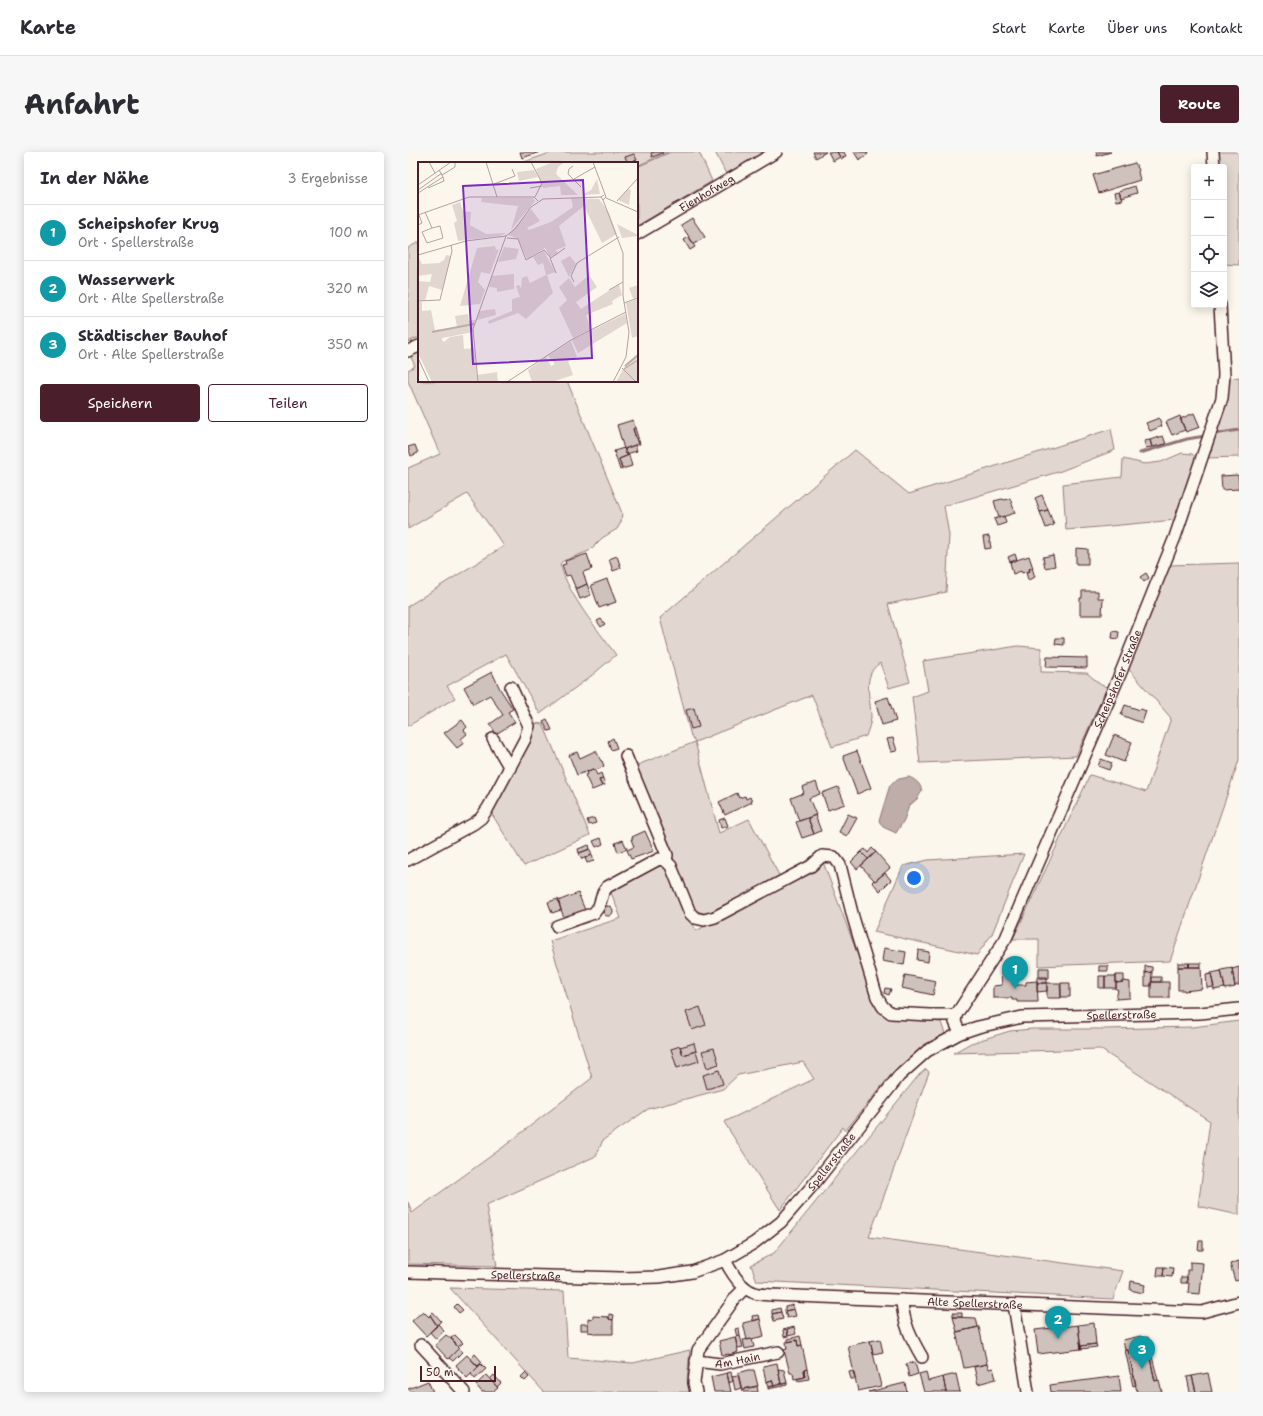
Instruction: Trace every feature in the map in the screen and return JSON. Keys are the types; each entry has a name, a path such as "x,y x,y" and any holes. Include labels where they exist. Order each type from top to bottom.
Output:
{"street":[{"name":"Fienhofweg","path":"638,233 776,152"},
{"path":"1213,152 1214,164"},
{"name":"Scheipshofer Straße","path":"956,1015 1006,938 1121,672 1175,537 1222,398 1224,375 1220,308"},
{"path":"408,350 418,346"},
{"path":"408,860 473,824 481,818 488,808 525,739 529,726 511,687"},
{"path":"493,739 510,768"},
{"path":"626,756 667,855 666,861"},
{"path":"557,926 594,913 599,906 603,893 607,887 659,859 666,861 671,866 690,913 695,918 704,920 715,917 811,866 822,856 834,857 840,866 853,917 877,997 883,1007 891,1013 956,1015 955,1022 960,1033"},
{"name":"Spellerstraße","path":"408,1272 567,1281 659,1277 692,1272 725,1260 754,1243 781,1222 898,1076 927,1051 960,1033 978,1026 1022,1017 1200,1013 1239,1009"},
{"path":"696,1392 694,1383 698,1350 736,1297 745,1288 725,1260"},
{"name":"Alte Spellerstraße","path":"745,1288 755,1293 771,1295 1202,1312 1239,1302"},
{"path":"902,1300 902,1312 905,1323 922,1358"},
{"path":"1014,1305 1028,1392"},
{"path":"421,1344 464,1392"},
{"name":"Am Hain","path":"696,1361 720,1364 778,1352"}],"shaded area":[{"path":"553,152 668,152 638,166 638,162 524,162"},
{"path":"671,152 699,152 712,181 638,225 638,167"},
{"path":"715,152 767,152 727,176"},
{"path":"1219,152 1239,152 1239,265 1227,264 1227,164 1219,164"},
{"path":"418,243 418,337 408,342 408,248"},
{"path":"418,351 418,382 567,382 622,513 621,522 617,529 602,538 589,551 563,561 560,564 570,589 592,623 616,655 591,676 540,714 506,654 447,686 455,698 408,726 408,606 504,546 467,494 408,529 408,468 440,454 408,381 408,370 415,366 410,355"},
{"path":"1239,377 1239,457 1207,458 1229,379"},
{"path":"1111,429 1115,450 1061,471 944,506 949,535 946,592 888,604 910,682 889,688 880,663 874,668 868,688 871,717 866,736 832,747 812,695 695,742 691,736 660,618 855,450 909,494"},
{"path":"1182,453 1192,454 1196,457 1175,520 1066,530 1063,484 1122,477 1123,459 1145,464 1161,462"},
{"path":"1239,563 1239,760 1170,961 1039,966 1039,939 1013,939 1090,775 1146,792 1171,718 1126,666 1170,565"},
{"path":"1018,646 1041,648 1041,672 1087,673 1101,685 1107,687 1076,756 920,763 912,697 928,691 923,661"},
{"path":"532,723 543,724 590,835 524,866 490,811"},
{"path":"695,742 719,833 749,819 780,877 706,914 694,910 635,766"},
{"path":"909,777 917,782 922,791 917,799 909,806 904,820 896,833 883,827 879,821 890,785 899,779"},
{"path":"1024,854 992,934 977,955 874,932 903,866 928,860"},
{"path":"823,862 877,1006 885,1016 893,1018 941,1022 945,1034 921,1048 894,1071 845,1131 843,1127 780,1210 724,1122 814,1079 803,1062 738,1075 723,1089 648,1109 603,1140 596,1156 486,1205 497,1266 408,1264 408,1202 412,1213 502,1148 592,1078 550,941 621,918 610,890 661,863 669,869 696,931"},
{"path":"1239,1021 1239,1215 1198,1206 1210,1121 1100,1049 953,1053 971,1043 1010,1031 1032,1029 1193,1027"},
{"path":"926,1069 929,1072 869,1237 1123,1271 1113,1299 757,1281 751,1265 774,1253 919,1075"},
{"path":"450,1288 564,1291 568,1358 633,1363 690,1350 687,1380 692,1392 544,1392"}],"building":[{"path":"520,152 540,152 522,158"},
{"path":"813,152 826,152 816,158"},
{"path":"828,152 837,152 840,157 833,161"},
{"path":"837,152 844,152 846,156 841,159"},
{"path":"854,152 867,152 868,154 859,160"},
{"path":"1096,152 1111,152 1097,156"},
{"path":"651,153 663,153 652,157"},
{"path":"634,154 637,160 628,162 625,157"},
{"path":"1135,163 1139,170 1140,180 1099,193 1093,175"},
{"path":"1135,186 1137,193 1121,198 1119,191"},
{"path":"1119,192 1122,200 1116,201 1114,193"},
{"path":"692,218 705,237 694,244 681,225"},
{"path":"689,237 695,247 690,250 684,240"},
{"path":"1194,413 1200,427 1186,432 1180,419"},
{"path":"1180,416 1185,430 1172,435 1166,422"},
{"path":"1159,418 1162,426 1150,431 1146,423"},
{"path":"633,420 635,428 633,429 638,444 624,449 617,425"},
{"path":"635,428 640,444 638,444 633,429"},
{"path":"1163,436 1166,444 1152,447 1150,440"},
{"path":"1150,440 1152,447 1146,448 1144,441"},
{"path":"415,445 418,453 411,456 408,447"},
{"path":"635,445 637,451 626,454 625,449"},
{"path":"624,448 626,454 628,453 629,455 619,459 622,469 620,470 614,451"},
{"path":"629,455 632,466 622,469 619,459"},
{"path":"1238,475 1239,489 1222,490 1221,476"},
{"path":"1042,495 1048,510 1040,512 1035,498"},
{"path":"1010,498 1015,513 999,518 994,501"},
{"path":"1048,510 1054,525 1046,528 1040,512"},
{"path":"1004,516 1006,523 997,526 994,519"},
{"path":"989,536 991,548 985,549 983,537"},
{"path":"1076,548 1088,549 1088,564 1076,564"},
{"path":"587,554 592,569 583,572 587,584 576,589 570,575 566,576 562,565 566,564 565,561"},
{"path":"1015,554 1017,560 1010,562 1008,557"},
{"path":"1053,555 1055,566 1045,568 1043,557"},
{"path":"617,556 621,568 613,571 609,559"},
{"path":"1029,556 1033,568 1029,569 1030,571 1022,573 1021,571 1013,574 1010,562"},
{"path":"1032,568 1035,577 1028,580 1026,572 1030,571 1029,569"},
{"path":"1146,573 1149,578 1144,582 1140,577"},
{"path":"607,579 616,602 599,608 591,585"},
{"path":"587,584 591,595 580,599 576,589"},
{"path":"1082,591 1098,591 1098,598 1103,598 1102,615 1080,615 1080,598 1082,598"},
{"path":"601,619 605,624 601,627 597,621"},
{"path":"1113,631 1119,632 1118,639 1112,638"},
{"path":"1056,638 1064,638 1064,645 1055,644"},
{"path":"1047,657 1087,658 1087,668 1046,667"},
{"path":"492,672 500,689 513,709 508,712 515,722 496,734 490,724 503,715 490,695 473,704 464,687"},
{"path":"888,697 896,721 882,725 875,701"},
{"path":"1125,705 1146,711 1142,723 1121,715"},
{"path":"694,708 699,727 691,729 686,710"},
{"path":"547,719 552,730 548,731 543,721"},
{"path":"462,720 467,727 464,730 467,734 461,739 464,743 457,748 444,733"},
{"path":"1114,735 1132,742 1124,762 1106,755"},
{"path":"613,738 617,748 611,750 608,741"},
{"path":"893,738 897,751 891,752 887,739"},
{"path":"595,751 604,766 599,769 594,769 577,775 569,755 577,752 580,758"},
{"path":"857,751 871,788 857,794 843,756"},
{"path":"1101,759 1112,763 1109,770 1098,766"},
{"path":"594,769 597,775 601,773 603,779 599,780 602,786 592,790 585,775 588,774 587,771"},
{"path":"603,779 605,785 602,786 599,780"},
{"path":"816,782 820,794 809,798 816,815 799,821 791,798 804,793 802,787"},
{"path":"838,787 845,804 828,810 822,793"},
{"path":"737,793 739,798 745,796 746,799 750,797 752,802 725,815 719,802"},
{"path":"848,814 857,818 847,836 839,832"},
{"path":"815,815 821,831 814,834 808,818"},
{"path":"594,818 596,823 589,825 587,820"},
{"path":"725,818 728,826 721,828 719,820"},
{"path":"808,818 814,834 802,838 796,822"},
{"path":"645,831 654,851 631,859 627,850 634,847 631,839 633,839 632,837"},
{"path":"601,838 603,844 596,847 593,841"},
{"path":"623,840 627,849 618,852 615,843"},
{"path":"589,845 590,849 579,853 578,849"},
{"path":"872,848 876,852 868,859 861,852 865,849 868,853"},
{"path":"590,849 592,855 582,859 579,853"},
{"path":"861,852 868,859 857,869 851,862"},
{"path":"876,852 890,868 875,881 861,866"},
{"path":"592,855 594,861 587,863 585,858"},
{"path":"885,873 891,880 880,891 872,882"},
{"path":"578,893 585,910 564,918 558,901"},
{"path":"558,899 561,910 552,913 548,902"},
{"path":"606,906 610,906 612,907 612,915 606,916 603,913 603,909"},
{"path":"884,948 906,952 904,965 882,961"},
{"path":"918,950 929,952 928,962 917,960"},
{"path":"1021,958 1021,964 1009,965 1009,959"},
{"path":"1178,963 1189,963 1189,967 1178,967"},
{"path":"1189,963 1201,963 1201,967 1189,967"},
{"path":"1099,966 1108,966 1108,971 1099,971"},
{"path":"1145,966 1152,967 1152,972 1145,973"},
{"path":"1178,967 1201,967 1202,989 1184,991 1178,990"},
{"path":"1239,967 1239,985 1236,985 1235,987 1232,969"},
{"path":"1039,968 1049,968 1049,978 1039,978"},
{"path":"1232,968 1235,987 1225,989 1221,970"},
{"path":"1002,969 1013,969 1013,973 1002,973"},
{"path":"1221,970 1225,989 1214,990 1211,973"},
{"path":"1152,972 1151,986 1145,986 1145,973"},
{"path":"1001,973 1013,973 1013,985 1026,985 1026,982 1037,981 1038,1002 1017,1002 1017,1000 1012,1000 1012,998 993,998 993,986 1002,985"},
{"path":"1211,974 1214,987 1207,988 1206,975"},
{"path":"905,975 936,981 933,995 902,988"},
{"path":"1116,975 1124,975 1124,981 1116,983"},
{"path":"1099,976 1105,976 1105,988 1099,988"},
{"path":"1105,976 1116,976 1116,988 1105,988"},
{"path":"1037,977 1047,977 1047,983 1037,983"},
{"path":"1152,977 1161,977 1161,982 1152,982"},
{"path":"1124,981 1130,982 1130,998 1116,999 1118,990 1116,989 1116,983"},
{"path":"1151,982 1169,982 1169,998 1151,998"},
{"path":"1037,983 1047,983 1047,991 1037,992"},
{"path":"1047,983 1060,983 1061,998 1047,998"},
{"path":"1061,983 1070,983 1070,997 1061,997"},
{"path":"885,988 891,989 889,995 884,993"},
{"path":"700,1007 706,1025 692,1030 686,1012"},
{"path":"694,1043 696,1051 683,1055 680,1047"},
{"path":"680,1046 683,1055 696,1051 699,1061 677,1068 671,1049"},
{"path":"714,1048 719,1064 707,1068 702,1051"},
{"path":"719,1070 723,1084 707,1089 703,1075"},
{"path":"1199,1241 1203,1241 1203,1250 1198,1250"},
{"path":"1239,1261 1239,1280 1235,1281 1230,1264"},
{"path":"1190,1262 1203,1263 1200,1294 1188,1293 1189,1283 1187,1283 1187,1270 1190,1270"},
{"path":"1158,1267 1164,1267 1163,1276 1157,1276"},
{"path":"1164,1267 1173,1268 1172,1277 1163,1276"},
{"path":"1181,1277 1187,1277 1187,1283 1181,1283"},
{"path":"1131,1281 1145,1285 1143,1293 1130,1290"},
{"path":"457,1304 463,1310 459,1313 454,1307"},
{"path":"793,1305 794,1309 785,1311 785,1307"},
{"path":"780,1308 781,1312 772,1314 772,1310"},
{"path":"794,1309 796,1316 787,1318 785,1311"},
{"path":"423,1311 429,1317 430,1315 437,1326 426,1336 412,1321"},
{"path":"433,1312 441,1321 437,1325 430,1315"},
{"path":"781,1312 783,1319 774,1321 772,1314"},
{"path":"953,1313 962,1313 962,1317 953,1317"},
{"path":"609,1314 614,1315 613,1320 609,1319"},
{"path":"759,1315 760,1319 753,1321 752,1316"},
{"path":"593,1316 609,1317 609,1319 613,1320 613,1334 595,1334 588,1332 588,1318 593,1319"},
{"path":"953,1317 976,1318 978,1327 957,1332"},
{"path":"760,1319 764,1336 747,1340 743,1323"},
{"path":"1094,1323 1096,1344 1081,1346 1081,1349 1078,1325"},
{"path":"438,1324 444,1331 436,1339 430,1332"},
{"path":"581,1324 588,1324 588,1330 581,1330"},
{"path":"1078,1325 1081,1349 1038,1354 1035,1330"},
{"path":"794,1327 796,1334 788,1336 787,1329"},
{"path":"979,1327 987,1364 964,1368 956,1332"},
{"path":"739,1328 740,1336 737,1337 735,1329"},
{"path":"787,1329 788,1336 784,1337 783,1330"},
{"path":"446,1335 456,1343 455,1344 459,1348 448,1359 435,1345"},
{"path":"455,1335 463,1343 458,1347 451,1338"},
{"path":"740,1336 743,1347 738,1348 735,1337"},
{"path":"800,1336 802,1345 798,1346 797,1340 788,1342 788,1339"},
{"path":"1141,1336 1141,1338 1148,1337 1149,1345 1146,1346 1146,1349 1148,1349 1155,1381 1159,1380 1162,1392 1137,1392 1128,1350 1125,1350 1123,1340"},
{"path":"735,1337 738,1352 729,1355 722,1355 719,1341"},
{"path":"752,1339 754,1347 745,1349 743,1340"},
{"path":"880,1339 883,1352 873,1354 870,1341"},
{"path":"797,1340 798,1346 802,1345 807,1369 804,1370 805,1377 794,1379 793,1373 790,1373 784,1350 787,1349 786,1342"},
{"path":"870,1341 881,1386 858,1391 848,1346"},
{"path":"1096,1344 1097,1347 1081,1349 1081,1346"},
{"path":"1149,1345 1158,1380 1155,1381 1148,1349 1146,1349 1146,1346"},
{"path":"459,1348 462,1352 453,1361 449,1358"},
{"path":"1125,1350 1128,1350 1136,1385 1133,1386"},
{"path":"475,1354 482,1362 478,1366 471,1359"},
{"path":"467,1355 478,1367 467,1378 456,1365"},
{"path":"915,1362 918,1374 909,1377 906,1364"},
{"path":"777,1363 781,1384 774,1386 772,1380 766,1382 763,1366"},
{"path":"481,1364 486,1369 475,1379 471,1374"},
{"path":"987,1364 989,1369 993,1368 996,1379 978,1384 974,1367"},
{"path":"778,1369 784,1370 787,1383 781,1384"},
{"path":"807,1369 809,1379 798,1381 797,1379 805,1377 804,1370"},
{"path":"754,1370 758,1386 742,1390 738,1373"},
{"path":"853,1371 855,1379 851,1379 849,1372"},
{"path":"731,1372 733,1381 729,1383 727,1373"},
{"path":"926,1372 928,1381 943,1377 946,1392 924,1392 919,1374"},
{"path":"525,1373 529,1377 525,1381 521,1377"},
{"path":"727,1373 731,1392 714,1392 711,1377"},
{"path":"1208,1373 1212,1392 1196,1392 1192,1376"},
{"path":"956,1374 960,1392 946,1392 943,1377"},
{"path":"486,1375 498,1388 493,1392 482,1392 476,1385"},
{"path":"494,1375 501,1383 497,1387 490,1379"},
{"path":"738,1375 741,1388 735,1390 732,1376"},
{"path":"1119,1376 1121,1392 1051,1392 1050,1385"},
{"path":"1192,1376 1196,1392 1190,1392 1187,1377"},
{"path":"772,1380 774,1386 768,1387 766,1382"},
{"path":"428,1381 433,1392 408,1392 408,1389"},
{"path":"787,1383 787,1385 768,1389 768,1387"},
{"path":"905,1383 907,1392 868,1392"},
{"path":"757,1386 758,1392 743,1392 743,1389"}],"waterway":[{"path":"1214,434 1239,430"},
{"path":"1140,453 1187,439 1205,436"}],"place":[{"name":"Scheipshofer Krug","path":"1015,989"},
{"name":"Wasserwerk","path":"1058,1339"},
{"name":"Städtischer Bauhof","path":"1142,1369"}]}
